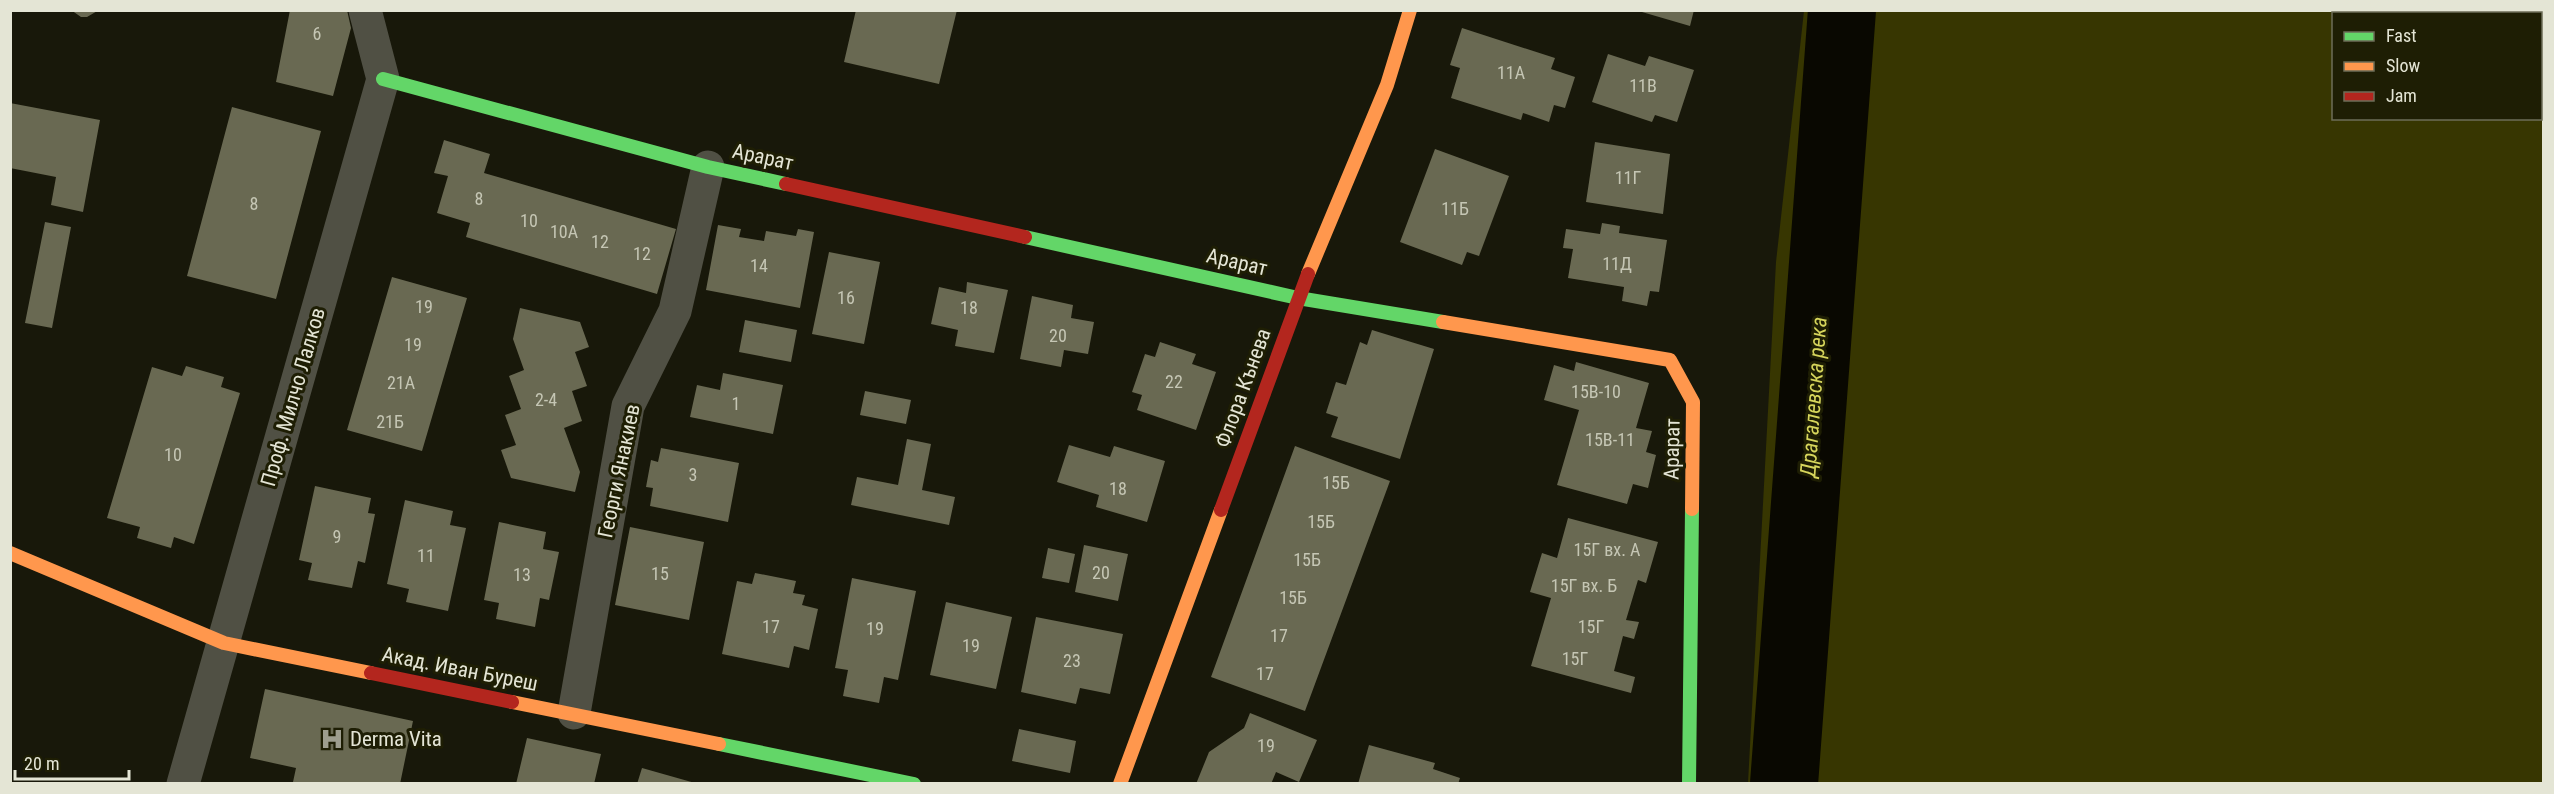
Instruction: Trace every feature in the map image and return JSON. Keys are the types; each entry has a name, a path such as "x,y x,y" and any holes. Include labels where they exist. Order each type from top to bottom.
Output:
{"street":[{"path":"365,10 383,79"},
{"name":"Флора Кънева","path":"1120,783 1298,298 1387,85 1410,10"},
{"name":"Арарат","path":"383,79 708,167 1298,298 1670,360 1694,402 1689,783"},
{"name":"Проф. Милчо Лалков","path":"183,783 383,79"},
{"name":"Георги Янакиев","path":"574,713 628,406 675,311 708,167"},
{"name":"Акад. Иван Буреш","path":"10,553 224,643 914,783"}],"shaded area":[{"path":"1804,11 2543,11 2543,783 1748,783 1776,262"}],"building":[{"path":"71,10 99,10 87,17 81,17"},
{"path":"290,10 347,10 351,28 333,96 276,82"},
{"path":"856,10 957,10 939,84 844,62"},
{"path":"1643,10 1694,10 1690,26 1642,12"},
{"path":"1462,28 1555,58 1551,69 1575,77 1565,108 1554,105 1549,122 1523,113 1521,120 1451,98 1460,68 1450,65"},
{"path":"1608,54 1645,66 1649,56 1694,70 1677,122 1655,115 1652,122 1592,102"},
{"path":"10,103 100,120 83,212 51,205 56,177 10,168"},
{"path":"232,107 321,131 276,299 187,276"},
{"path":"444,140 490,154 484,173 676,229 657,294 466,237 470,223 437,213 448,176 434,173"},
{"path":"1595,142 1670,154 1663,214 1586,202"},
{"path":"1435,149 1509,176 1479,256 1467,252 1462,265 1400,242"},
{"path":"45,222 71,227 52,328 25,323"},
{"path":"1602,223 1620,226 1619,233 1667,240 1659,292 1650,291 1647,306 1622,301 1624,287 1568,278 1573,249 1563,248 1566,229 1600,234"},
{"path":"718,225 741,229 739,237 764,241 766,231 796,236 798,229 814,232 800,308 706,290"},
{"path":"829,252 880,262 864,344 812,334"},
{"path":"392,277 467,298 422,451 347,430"},
{"path":"967,282 1008,290 994,353 955,346 958,330 931,324 939,287 966,293"},
{"path":"1032,296 1073,305 1071,318 1094,322 1088,354 1064,350 1061,367 1020,359"},
{"path":"520,308 580,322 589,347 575,352 587,386 572,391 582,421 564,428 580,472 575,492 511,478 501,450 516,445 505,415 521,409 509,376 524,370 513,339"},
{"path":"745,320 797,330 791,362 739,352"},
{"path":"1372,330 1434,349 1400,459 1331,437 1338,417 1326,413 1336,382 1346,385 1360,342 1367,345"},
{"path":"1160,342 1196,354 1192,364 1216,372 1196,430 1137,410 1142,395 1132,392 1145,354 1155,357"},
{"path":"1576,362 1649,383 1636,428 1652,431 1646,452 1656,455 1648,488 1633,484 1627,504 1557,485 1579,410 1544,400 1554,365 1574,371"},
{"path":"186,366 224,377 221,387 240,393 194,544 174,537 171,548 137,538 140,527 107,518 152,367 182,376"},
{"path":"723,373 783,385 773,434 690,417 697,385 720,390"},
{"path":"865,391 911,400 906,424 860,415"},
{"path":"907,439 931,444 922,490 955,497 949,525 851,505 857,477 898,485"},
{"path":"1069,445 1110,457 1114,446 1165,461 1147,522 1096,507 1099,495 1057,482"},
{"path":"1295,446 1390,481 1305,711 1211,677"},
{"path":"661,448 739,463 728,522 650,506 653,488 646,487 651,460 658,462"},
{"path":"315,486 371,498 368,513 375,514 365,563 358,561 352,588 308,580 312,563 299,560"},
{"path":"405,500 453,511 450,525 466,528 448,611 406,602 409,589 387,584"},
{"path":"1568,518 1658,542 1646,583 1638,580 1626,620 1639,622 1634,639 1623,636 1614,671 1635,677 1631,693 1531,666 1551,598 1530,592 1542,553 1557,558"},
{"path":"499,522 546,532 543,549 559,552 549,600 540,598 535,627 496,619 499,603 484,600"},
{"path":"630,527 704,542 689,620 615,605"},
{"path":"1084,545 1128,554 1118,601 1075,592"},
{"path":"1048,548 1075,554 1069,583 1042,578"},
{"path":"755,573 796,581 793,593 805,595 802,605 818,609 809,650 794,646 789,668 722,654 737,581 752,584"},
{"path":"852,578 916,591 898,680 884,677 879,703 843,696 848,670 835,668"},
{"path":"946,602 1012,617 996,689 930,675"},
{"path":"1036,617 1123,634 1110,694 1080,688 1076,704 1021,692"},
{"name":"Derma Vita","path":"265,689 413,721 400,784 300,784 293,782 296,768 250,758"},
{"path":"1250,713 1317,740 1299,782 1276,772 1271,784 1196,784 1209,752 1244,728"},
{"path":"1019,729 1076,741 1070,773 1012,761"},
{"path":"527,738 601,754 594,784 516,784"},
{"path":"1369,745 1435,763 1433,769 1460,778 1458,784 1358,784"},
{"path":"642,768 695,783 695,784 637,784"}],"waterway":[{"name":"Драгалевска река","path":"1784,784 1842,10"}],"traffic: fast":[{"path":"383,79 708,167 786,184"},
{"path":"1025,237 1298,298 1443,322"},
{"path":"1689,784 1692,509"},
{"path":"719,744 914,784"}],"traffic: slow":[{"path":"1308,274 1387,85 1410,10"},
{"path":"1443,322 1670,360 1693,402 1692,509"},
{"path":"1120,784 1221,510"},
{"path":"10,553 224,643 371,673"},
{"path":"512,702 719,744"}],"traffic: jam":[{"path":"786,184 1025,237"},
{"path":"1221,510 1308,274"},
{"path":"371,673 512,702"}],"place":[{"name":"Derma Vita","path":"332,739"}]}
